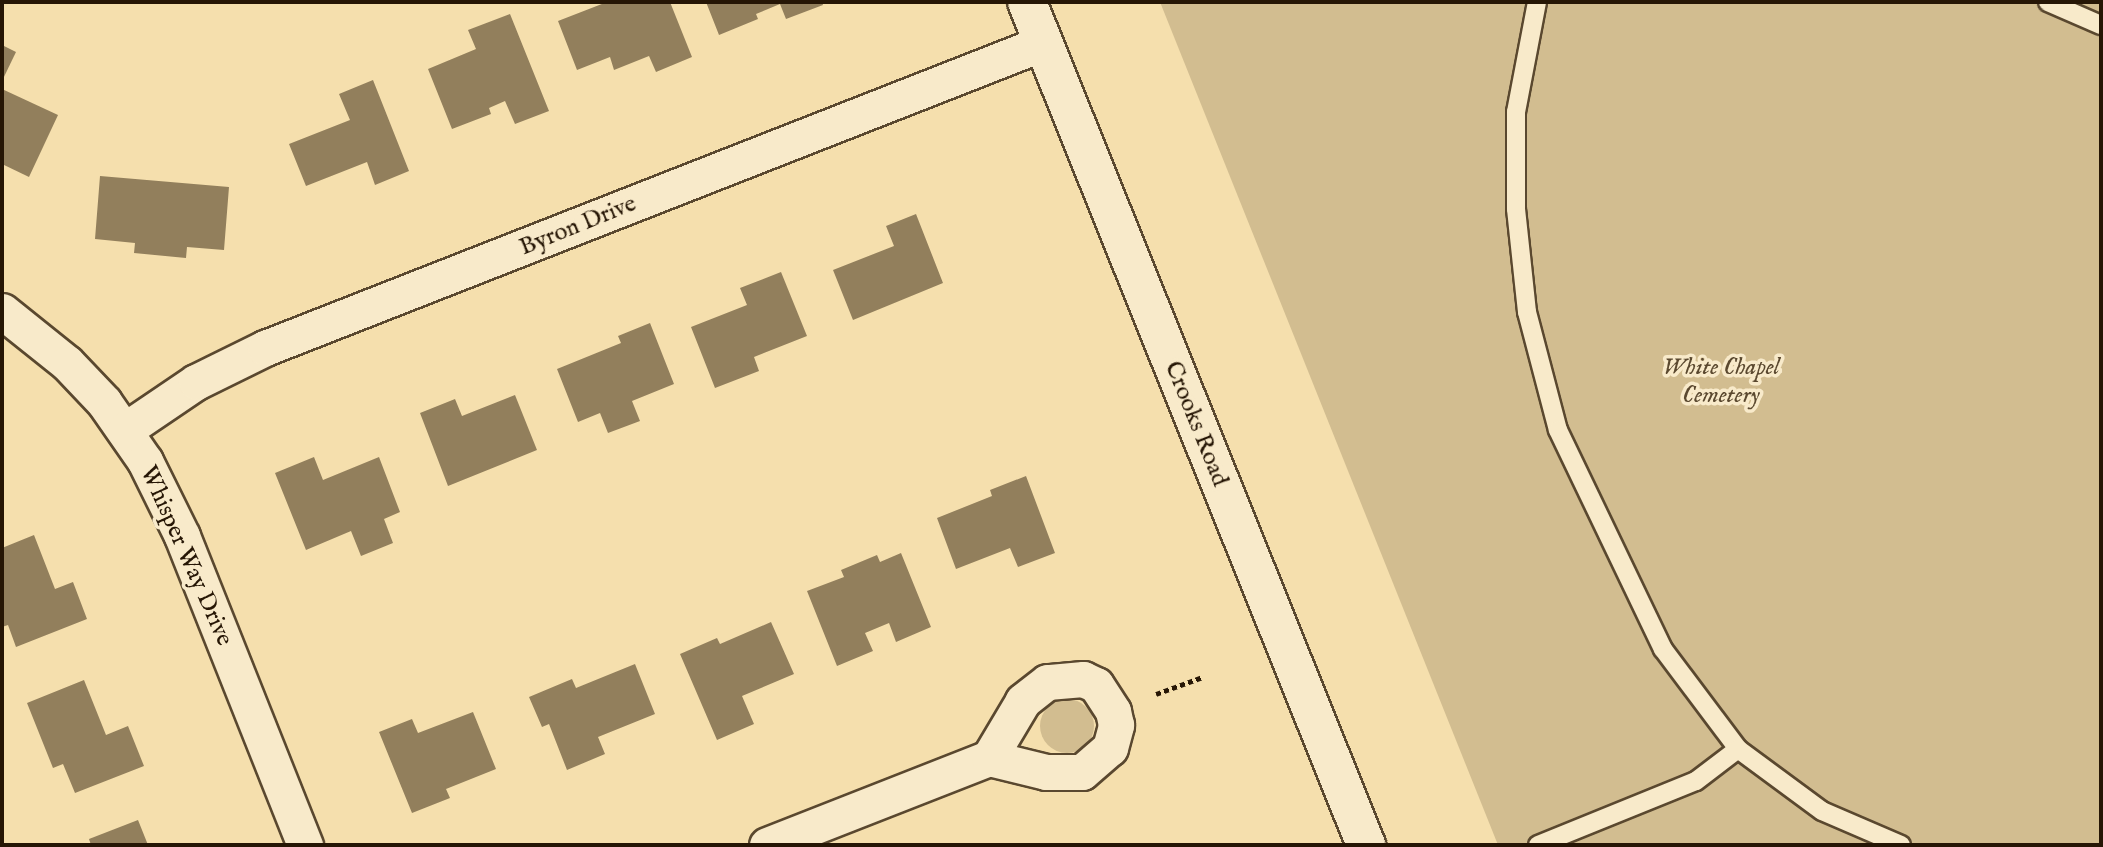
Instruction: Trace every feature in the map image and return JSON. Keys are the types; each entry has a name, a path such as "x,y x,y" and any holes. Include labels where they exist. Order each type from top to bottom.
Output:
{"main road":[{"name":"Crooks Road","path":"1027,2 1366,845"}],"street":[{"name":"Byron Drive","path":"125,430 196,382 265,348 1044,43"},
{"name":"Whisper Way Drive","path":"2,311 67,363 125,430 145,461 182,536 305,845"},
{"path":"767,845 989,758"}],"lane":[{"path":"1537,2 1516,112 1516,209 1527,312 1558,430 1663,649 1738,749 1822,811 1900,845"},
{"path":"2048,2 2101,25"},
{"path":"1538,845 1696,781 1738,749"}],"path":[{"path":"1156,694 1203,677"}],"green space":[{"name":"White Chapel Cemetery","path":"1160,2 2101,2 2101,845 1498,845"},
{"path":"1067,699 1086,707 1094,726 1086,745 1067,753 1048,745 1040,726 1048,707"}],"building":[{"path":"607,2 670,2 692,57 656,72 649,56 614,70 610,57 577,70 558,21"},
{"path":"706,2 822,2 823,5 786,19 780,4 756,14 758,19 719,35"},
{"path":"510,14 549,111 515,124 505,101 489,108 491,114 452,129 428,69 476,49 468,30"},
{"path":"2,45 16,52 2,81"},
{"path":"373,80 409,171 375,185 367,162 306,186 289,144 350,120 339,94"},
{"path":"2,89 58,115 29,177 2,164"},
{"path":"100,176 229,187 224,250 187,247 186,258 134,253 135,243 95,239"},
{"path":"916,214 943,283 853,320 833,270 894,246 886,226"},
{"path":"781,272 807,336 754,357 759,371 715,388 691,327 747,305 740,288"},
{"path":"650,323 674,384 632,401 640,421 608,433 600,413 578,422 557,369 621,343 618,336"},
{"path":"515,395 537,450 448,486 420,413 455,399 462,416"},
{"path":"314,457 323,480 379,457 400,512 384,519 393,543 361,556 351,531 306,550 275,473"},
{"path":"1026,476 1055,553 1018,567 1010,548 956,569 937,518 992,496 990,490"},
{"path":"34,535 55,589 73,582 87,619 16,647 8,625 2,627 2,548"},
{"path":"901,553 931,627 896,642 889,623 865,633 873,651 837,666 807,591 844,577 841,570 877,555 880,562"},
{"path":"771,622 794,674 742,696 754,724 717,740 680,654 717,638 720,644"},
{"path":"635,664 655,714 598,737 605,754 567,770 549,724 542,727 529,697 572,679 576,688"},
{"path":"84,680 106,735 128,726 144,766 75,793 63,764 53,768 27,703"},
{"path":"473,712 496,769 446,789 450,798 412,813 379,732 412,719 418,733"},
{"path":"138,820 148,845 91,845 89,839"}]}
